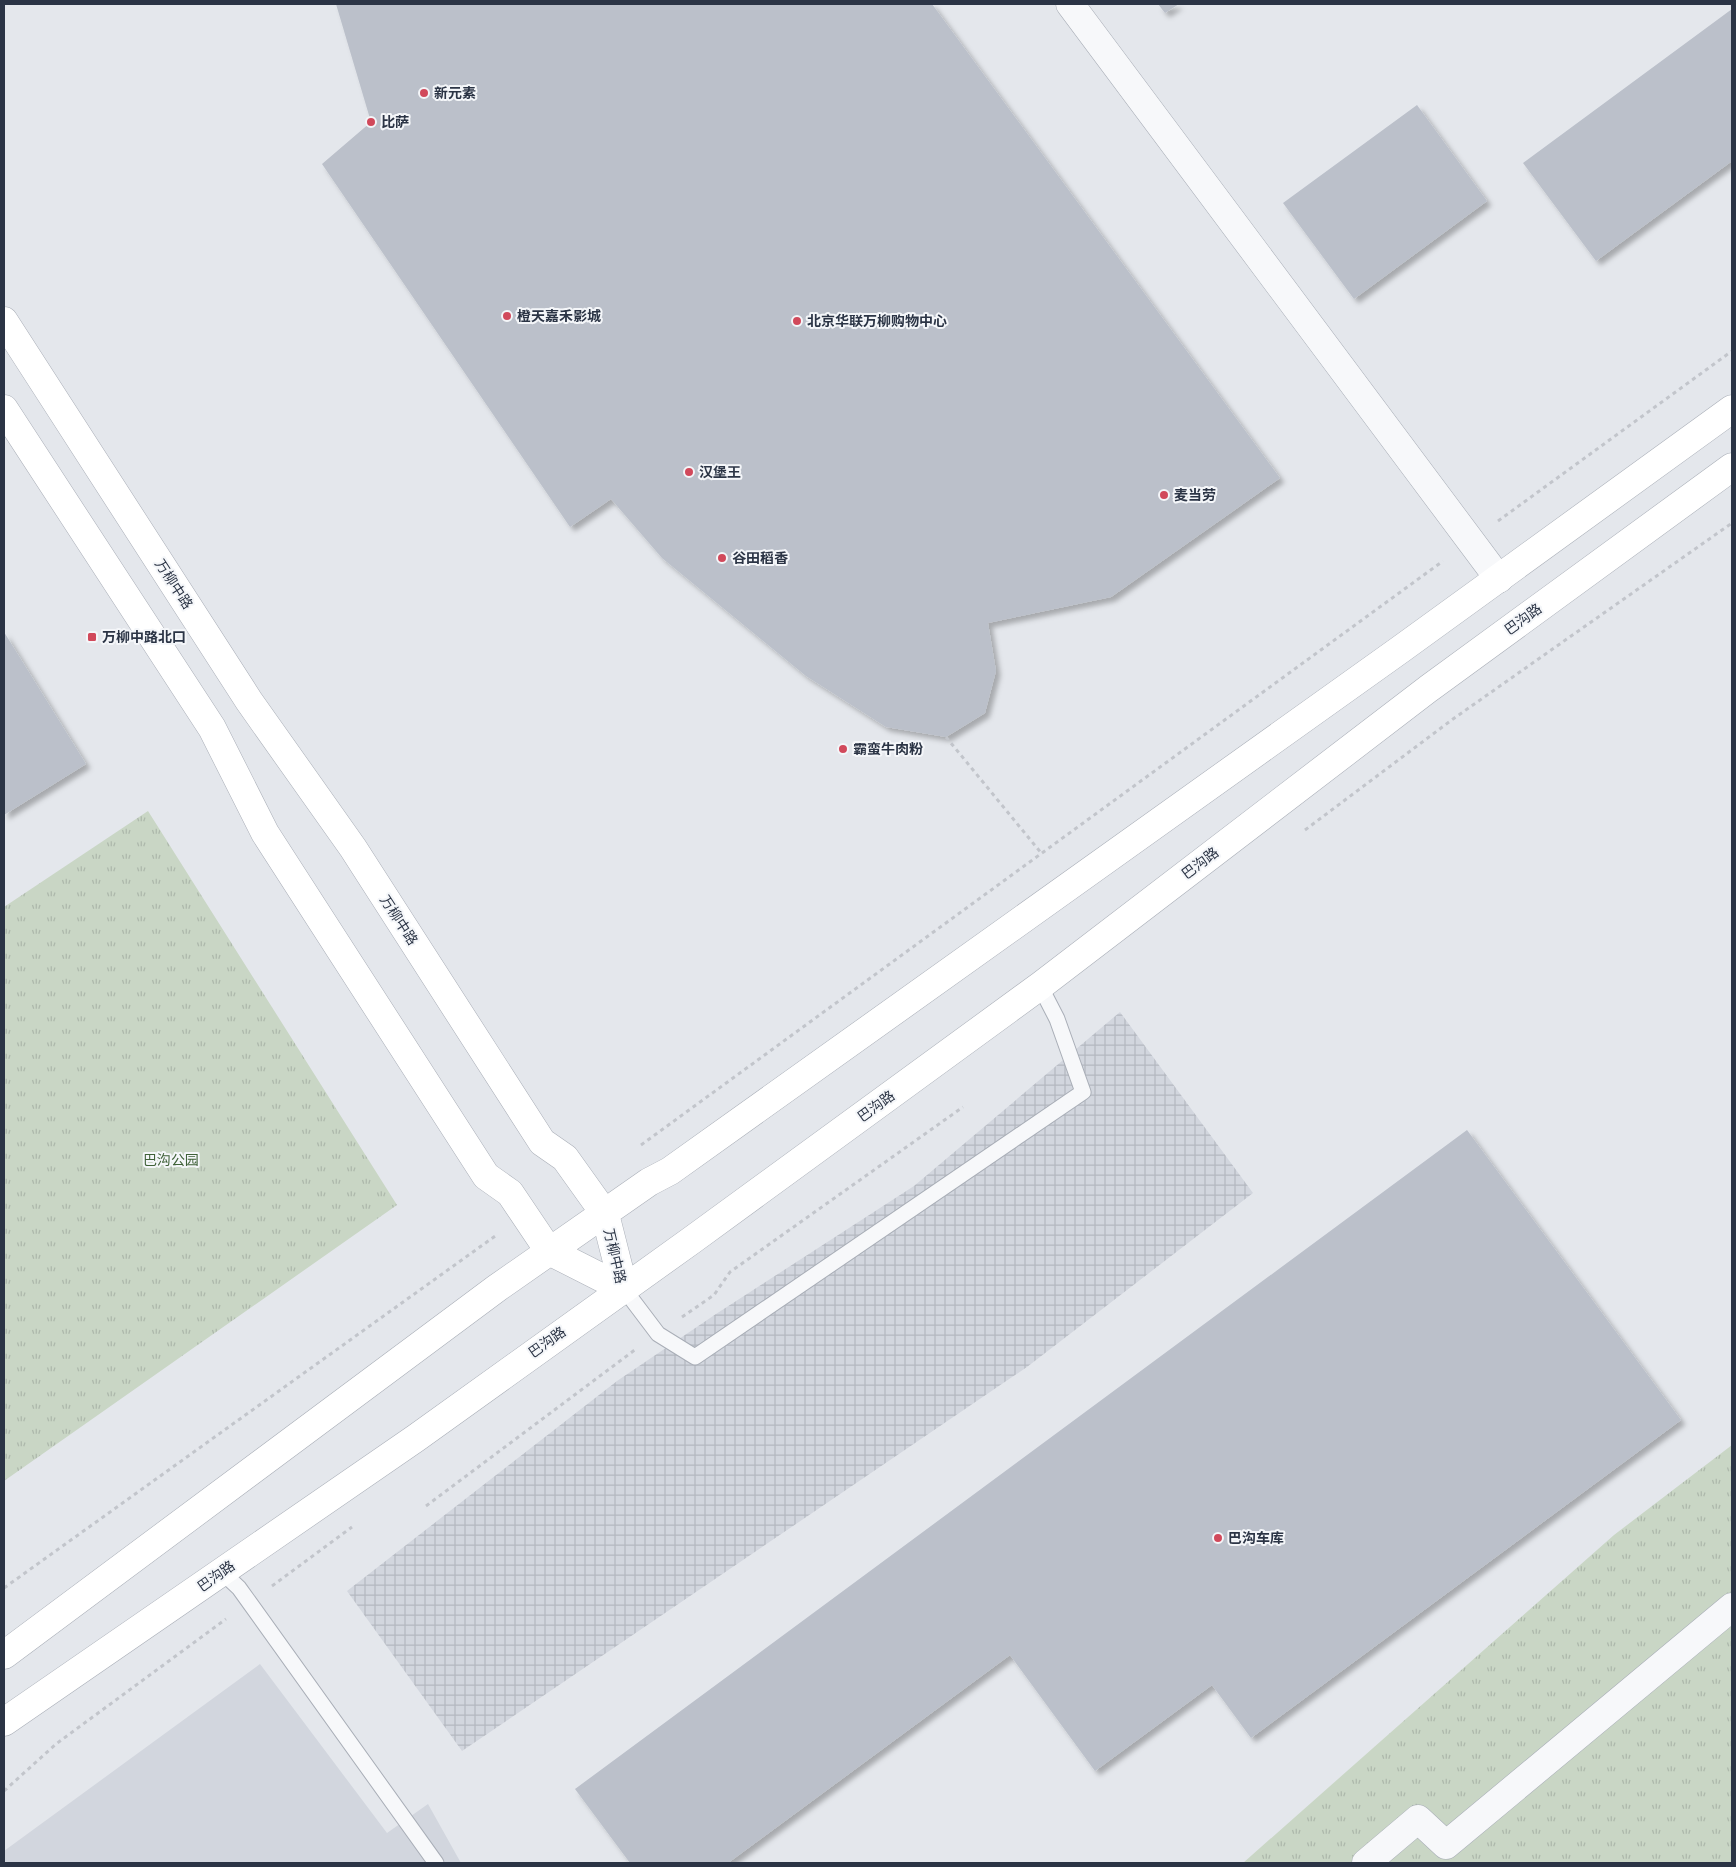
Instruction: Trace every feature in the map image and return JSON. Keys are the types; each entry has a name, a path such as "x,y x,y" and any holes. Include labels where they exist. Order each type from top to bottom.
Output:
{"main road":[{"name":"万柳中路","path":"4,321 249,701 353,848 542,1142 565,1158 605,1214 624,1289"},
{"name":"万柳中路","path":"4,409 212,728 265,833 486,1176 510,1193 549,1251 624,1289"},
{"path":"4,1655 549,1251 649,1182 679,1166 1499,579 1732,409"},
{"name":"巴沟路","path":"4,1722 416,1438 624,1289 1040,986 1428,688 1732,467"}],"street":[{"path":"1070,4 1499,579"},
{"path":"1366,1863 1418,1819 1446,1845 1732,1607"}],"lane":[{"path":"624,1289 658,1334 695,1357 1083,1092 1057,1018 1040,986"},
{"path":"222,1572 239,1588 436,1863"}],"path":[{"path":"634,1148 1042,854 1732,351"},
{"path":"946,737 1042,854"},
{"path":"426,1506 580,1390 714,1295 730,1272 963,1107"},
{"path":"4,1588 480,1244 526,1216"}],"shaded area":[{"path":"1120,1012 1253,1193 1027,1367 462,1751 347,1591 617,1381 716,1314 914,1186"},
{"path":"260,1664 387,1833 428,1804 461,1863 4,1863 4,1851"}],"green space":[{"name":"巴沟公园","path":"148,811 397,1205 4,1481 4,907"},
{"path":"1732,1445 1732,1863 1243,1863 1614,1535"}],"building":[{"name":"北京华联万柳购物中心","path":"336,4 932,4 1280,478 1111,597 988,623 996,671 985,713 946,737 886,727 806,676 662,558 611,499 570,527 322,164 371,122"},
{"path":"1158,4 1179,4 1165,13"},
{"path":"1732,9 1732,161 1596,261 1523,163"},
{"path":"1417,105 1487,201 1354,299 1283,203"},
{"path":"4,632 86,764 4,815"},
{"name":"巴沟车库","path":"1467,1130 1681,1420 1251,1738 1212,1685 1095,1771 1010,1655 728,1863 630,1863 575,1789"}],"place":[{"name":"新元素","path":"424,93"},
{"name":"比萨","path":"371,122"},
{"name":"橙天嘉禾影城","path":"507,316"},
{"name":"北京华联万柳购物中心","path":"797,321"},
{"name":"汉堡王","path":"689,472"},
{"name":"麦当劳","path":"1164,495"},
{"name":"谷田稻香","path":"722,558"},
{"name":"万柳中路北口","path":"92,637"},
{"name":"霸蛮牛肉粉","path":"843,749"},
{"name":"巴沟车库","path":"1218,1538"}]}
